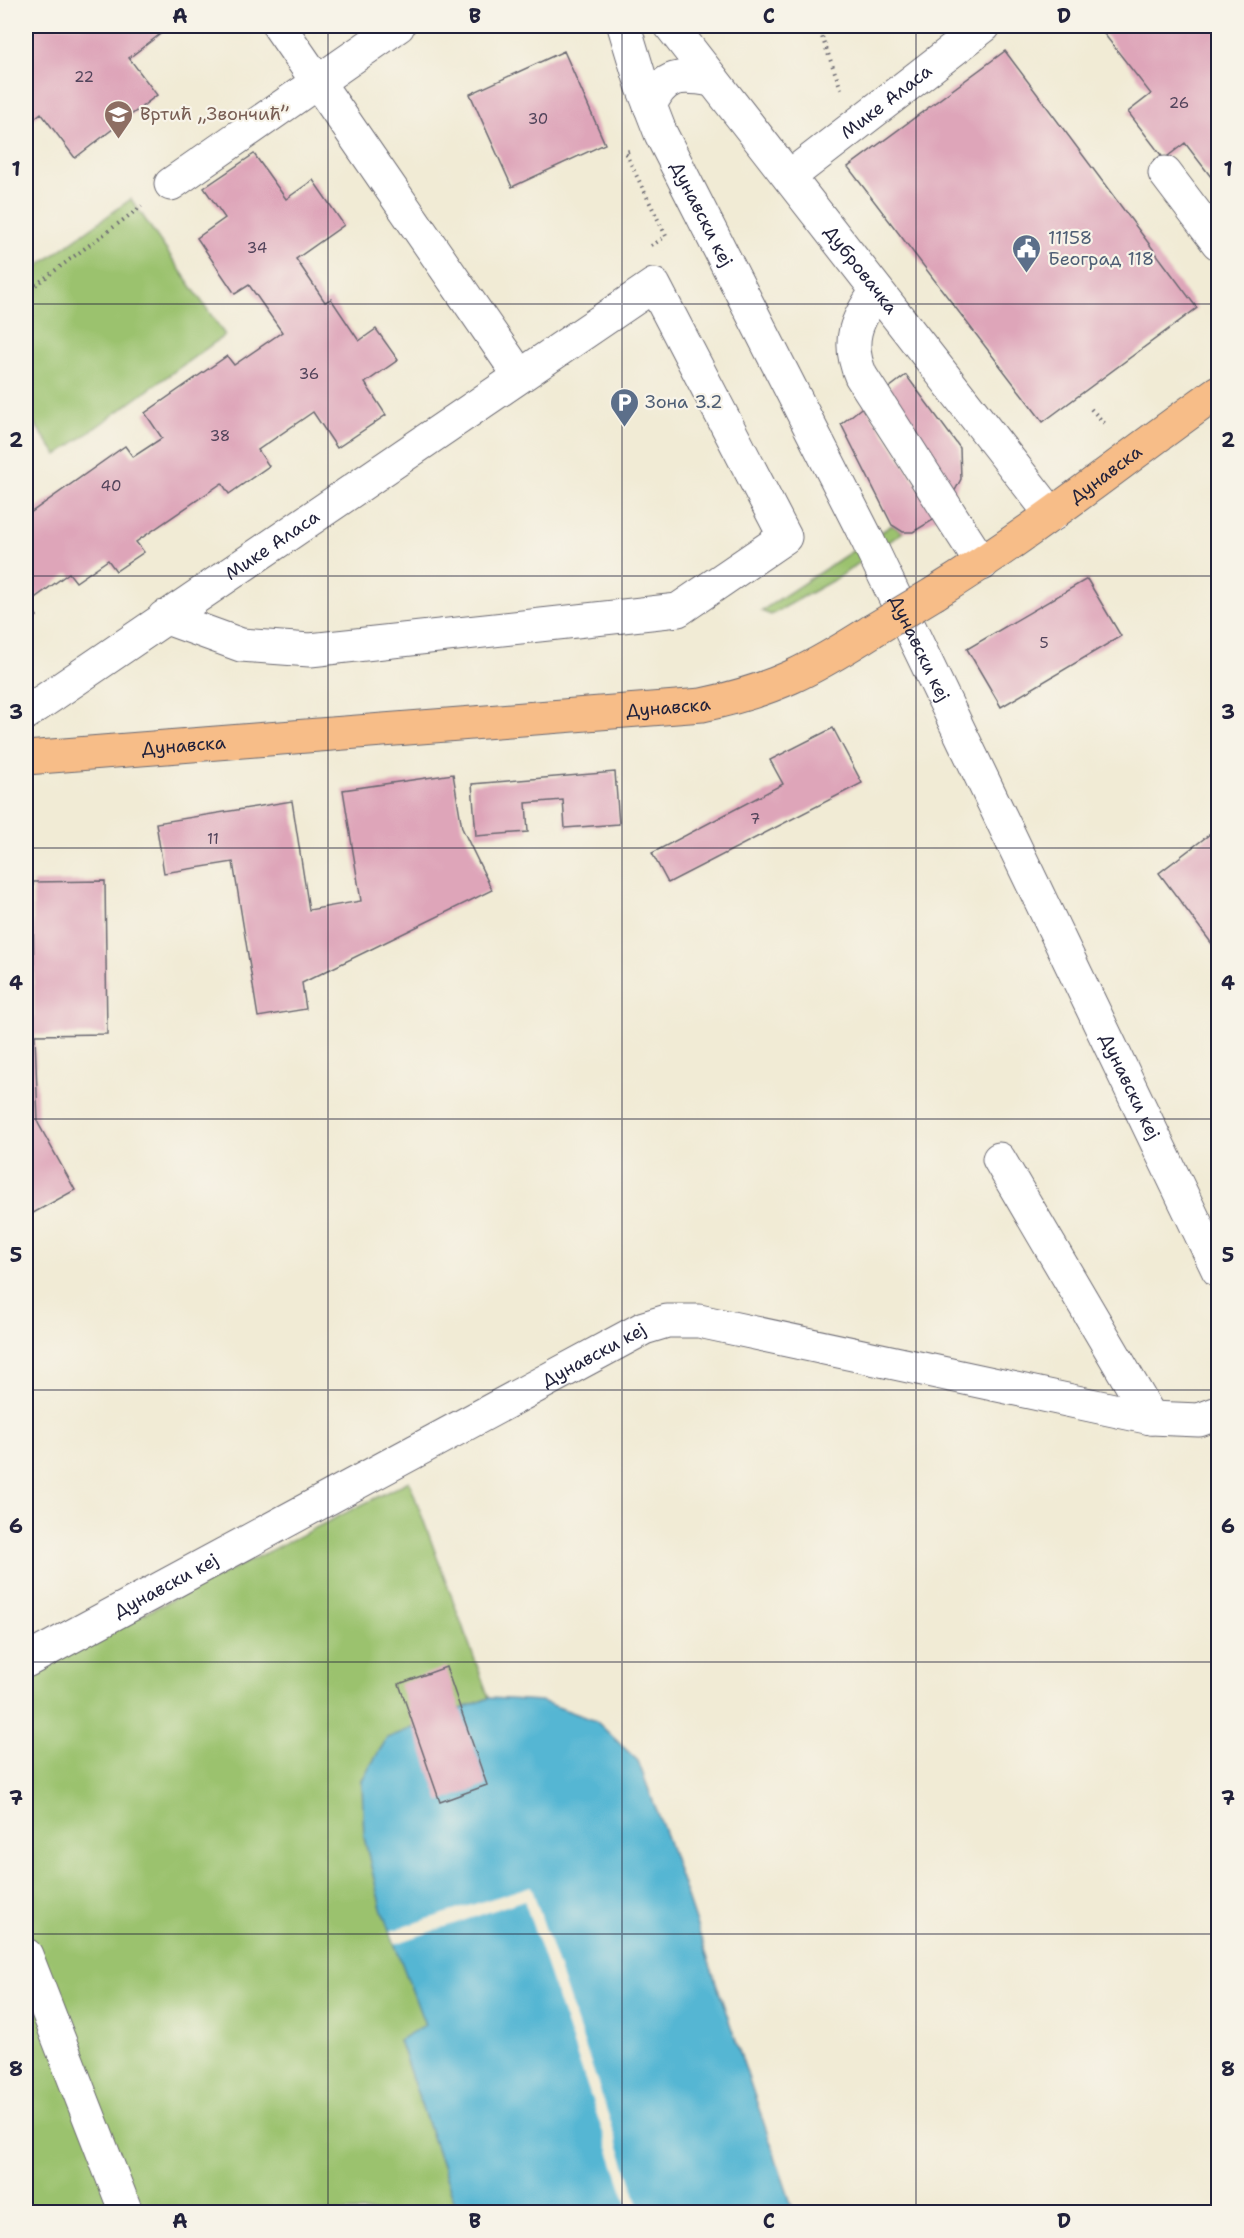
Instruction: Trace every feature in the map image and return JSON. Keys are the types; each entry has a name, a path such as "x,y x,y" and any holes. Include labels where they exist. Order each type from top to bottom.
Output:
{"main road":[{"name":"Дунавска","path":"26,758 702,705 764,690 817,666 982,564 1218,392"}],"street":[{"path":"279,26 520,376"},
{"path":"171,184 398,26"},
{"name":"Дунавски кеј","path":"624,26 650,106 672,155 868,541 1218,1270"},
{"name":"Дубровачка","path":"671,26 1052,515"},
{"name":"Мике Аласа","path":"789,177 984,26"},
{"path":"650,106 657,90 670,80 688,76 713,80"},
{"path":"1164,173 1218,243"},
{"name":"Мике Аласа","path":"26,713 164,617 654,285 785,537 678,610 310,650 241,645 164,617"},
{"path":"877,291 860,314 854,341 855,361 861,376 982,564"},
{"path":"999,1159 1151,1418"},
{"name":"Дунавски кеј","path":"26,1661 634,1334 667,1321 699,1321 1151,1418 1199,1420 1218,1413"},
{"path":"26,1955 126,2212"}],"path":[{"path":"818,26 855,127"},
{"path":"26,292 171,184"},
{"path":"1091,409 1107,427"}],"green space":[{"path":"131,199 225,335 57,455 26,412 26,275"},
{"path":"892,525 903,532 839,577 771,615 761,611"},
{"path":"409,1481 489,1698 387,1738 362,1780 364,1837 381,1908 426,2026 399,2040 458,2212 26,2212 26,1673"}],"water":[{"path":"489,1698 541,1701 596,1721 638,1761 667,1838 794,2212 458,2212 399,2040 425,2025 381,1908 364,1837 362,1780 387,1738"}],"pier":[{"path":"531,1886 641,2212 630,2212 524,1900 395,1944 390,1931"}],"building":[{"path":"26,26 158,26 163,32 129,58 157,95 75,158 41,113 26,125"},
{"path":"1098,26 1218,26 1218,186 1185,143 1164,159 1128,112 1151,94"},
{"path":"564,51 605,144 512,187 470,94"},
{"name":"11158 Београд 118","path":"1005,51 1197,308 1043,422 848,167"},
{"path":"254,154 286,199 313,180 344,225 296,259 325,302 331,299 359,341 376,329 398,360 365,383 386,415 337,448 313,412 258,450 269,466 229,494 222,483 136,542 144,552 116,571 108,560 76,582 69,573 28,603 37,616 26,624 26,516 125,446 133,457 162,438 145,413 227,356 234,365 282,332 249,285 235,294 197,238 225,218 204,188"},
{"path":"906,375 960,448 961,479 951,498 885,391"},
{"path":"865,405 938,517 913,532 903,532 892,525 841,424"},
{"path":"1087,579 1121,636 1001,707 967,649"},
{"path":"833,728 862,783 668,883 652,853 783,784 770,760"},
{"path":"615,772 619,824 565,828 563,800 526,803 528,832 476,836 472,784"},
{"path":"453,774 462,828 492,890 302,983 306,1009 258,1017 233,862 164,873 156,823 292,801 309,910 361,901 343,790"},
{"path":"1218,828 1218,952 1159,873"},
{"path":"105,881 107,1034 35,1035 38,1123 75,1190 26,1217 26,1018 34,1017 33,882"},
{"path":"446,1667 487,1785 440,1802 399,1684"}],"place":[{"name":"Вртић „Звончић”","path":"119,140"},
{"name":"11158 Београд 118","path":"1027,274"},
{"name":"Зона 3.2","path":"624,428"}]}
